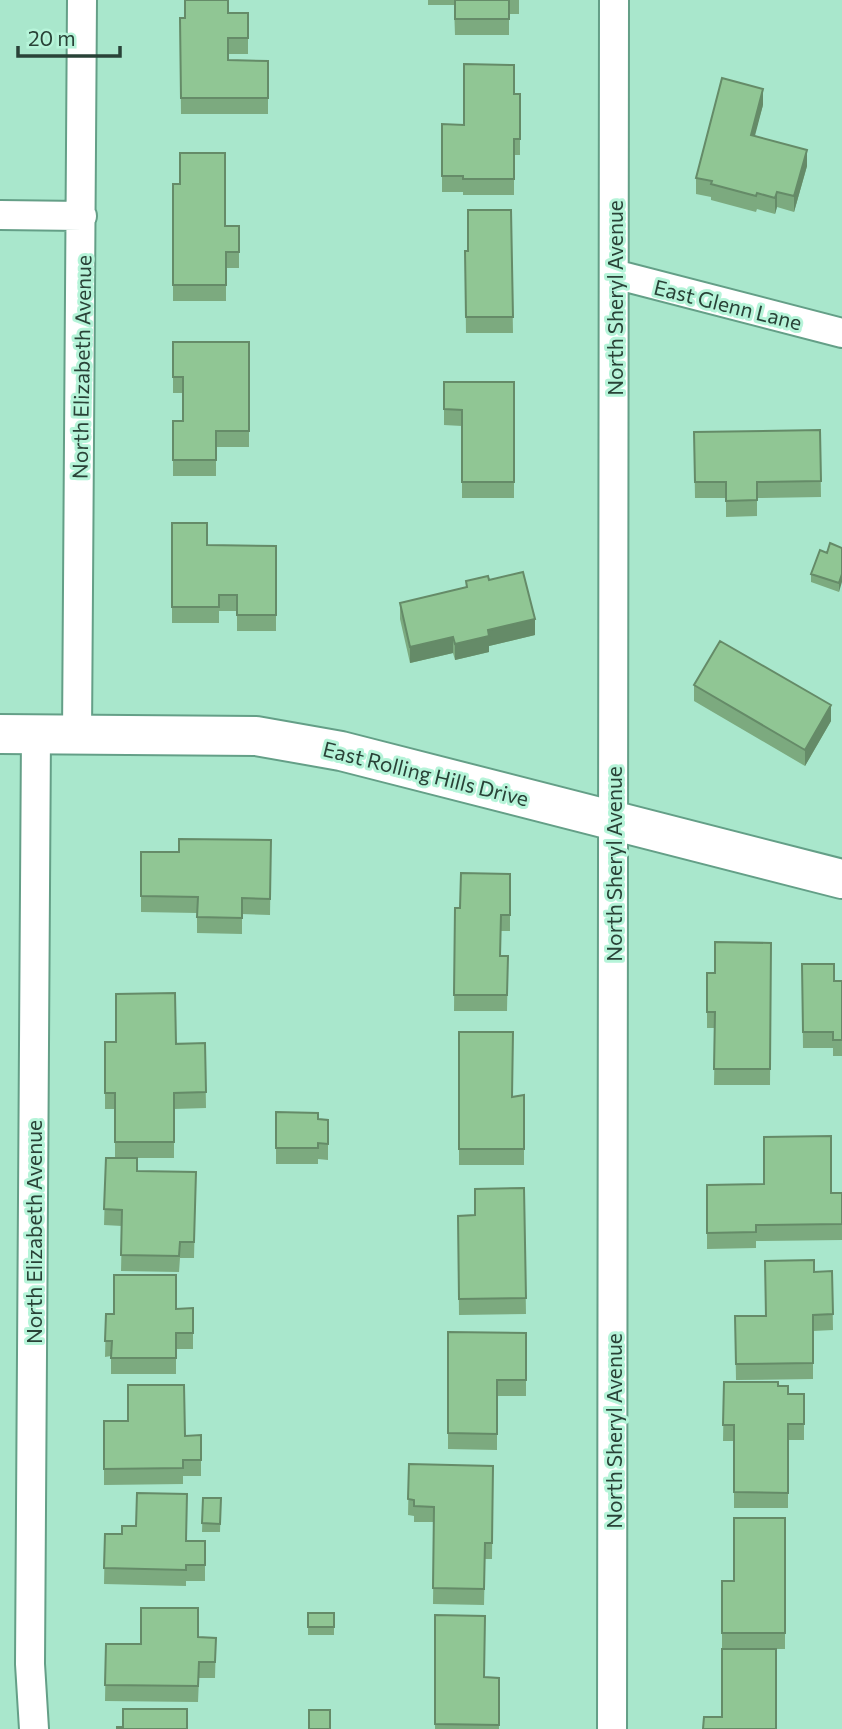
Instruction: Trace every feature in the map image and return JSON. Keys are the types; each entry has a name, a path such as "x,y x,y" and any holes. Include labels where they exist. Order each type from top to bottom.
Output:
{"street":[{"name":"North Elizabeth Avenue","path":"77,734 82,0"},
{"name":"North Sheryl Avenue","path":"612,1729 614,0"},
{"path":"0,215 82,216"},
{"name":"East Glenn Lane","path":"614,274 842,333"},
{"name":"North Elizabeth Avenue","path":"18,734 30,1664 34,1729"},
{"name":"East Rolling Hills Drive","path":"18,734 256,736 341,751 842,879"}],"building":[{"path":"185,0 228,0 228,13 248,13 248,38 228,38 228,60 268,61 268,98 181,98 180,18 185,18"},
{"path":"455,0 509,0 509,19 455,19"},
{"path":"464,64 514,65 514,94 520,94 520,139 514,139 514,179 463,179 463,176 442,176 442,124 464,125"},
{"path":"722,78 763,89 751,135 807,150 794,196 777,192 775,198 757,193 756,196 696,178"},
{"path":"180,153 225,153 225,226 239,226 239,252 226,252 226,285 173,285 173,184 180,184"},
{"path":"468,210 511,210 513,317 466,317 465,251 468,251"},
{"path":"173,342 249,342 249,431 216,431 216,460 173,460 173,421 183,421 183,377 173,377"},
{"path":"444,382 514,382 514,482 462,482 462,410 444,409"},
{"path":"820,430 821,481 757,482 757,500 726,501 726,482 695,482 694,432"},
{"path":"172,523 207,523 207,545 276,546 276,615 237,615 237,595 219,595 219,607 172,607"},
{"path":"830,543 842,548 842,574 839,583 811,574 820,550 827,553"},
{"path":"523,572 535,619 488,630 489,636 455,644 453,637 410,647 400,603 467,587 466,581 488,576 489,580"},
{"path":"720,641 831,705 805,750 694,685"},
{"path":"179,839 271,840 270,899 242,898 242,918 197,917 198,897 141,896 141,852 179,852"},
{"path":"461,873 510,874 510,915 501,915 500,956 508,956 507,995 454,995 455,908 460,908"},
{"path":"715,942 771,943 770,1069 714,1069 715,1012 707,1012 707,973 715,973"},
{"path":"802,964 834,964 834,981 842,981 842,1040 833,1040 833,1032 803,1032"},
{"path":"175,993 176,1044 205,1043 206,1092 174,1093 174,1142 115,1142 115,1093 105,1093 105,1042 116,1042 116,994"},
{"path":"459,1032 513,1032 512,1097 524,1095 524,1149 459,1149"},
{"path":"276,1112 318,1113 318,1119 328,1120 328,1144 318,1143 318,1148 276,1148"},
{"path":"831,1136 831,1193 842,1193 842,1224 756,1225 756,1232 707,1233 707,1185 764,1184 764,1137"},
{"path":"106,1158 137,1158 137,1171 196,1172 194,1242 180,1242 179,1256 121,1255 122,1210 104,1209"},
{"path":"524,1188 526,1298 459,1299 458,1216 475,1215 475,1189"},
{"path":"814,1260 814,1272 832,1271 833,1314 813,1315 813,1363 736,1364 735,1316 766,1316 765,1261"},
{"path":"114,1275 176,1275 176,1309 193,1308 193,1333 176,1333 176,1358 111,1358 112,1341 105,1341 106,1314 114,1314"},
{"path":"448,1332 526,1333 526,1380 497,1380 497,1434 448,1433"},
{"path":"724,1382 778,1382 778,1386 788,1386 788,1394 804,1394 804,1424 788,1424 788,1493 734,1492 734,1425 723,1425"},
{"path":"128,1385 184,1385 185,1436 201,1435 201,1460 183,1460 183,1468 104,1469 104,1421 128,1421"},
{"path":"409,1464 493,1466 492,1543 485,1543 484,1589 433,1588 434,1507 414,1506 414,1500 408,1499"},
{"path":"137,1493 187,1494 186,1541 205,1541 205,1565 186,1565 186,1570 104,1568 105,1534 122,1534 122,1526 136,1526"},
{"path":"203,1498 221,1498 220,1524 202,1523"},
{"path":"734,1518 785,1518 785,1633 722,1633 722,1581 734,1581"},
{"path":"141,1608 198,1608 198,1637 216,1638 215,1662 199,1662 198,1686 105,1685 106,1644 141,1644"},
{"path":"308,1613 334,1613 334,1627 308,1627"},
{"path":"435,1615 485,1616 484,1677 499,1678 499,1725 435,1724"},
{"path":"722,1649 776,1649 776,1729 703,1729 704,1717 722,1717"},
{"path":"123,1709 187,1709 187,1729 117,1729 123,1727"},
{"path":"309,1710 330,1710 330,1729 309,1729"}]}
